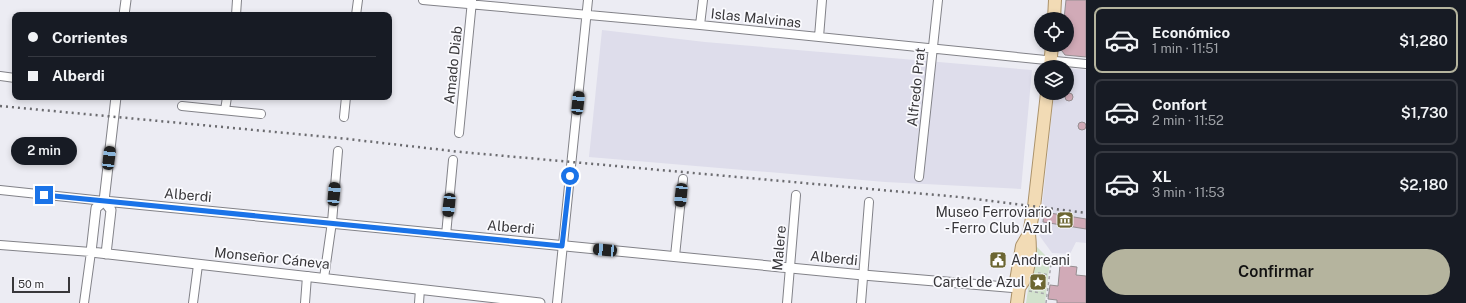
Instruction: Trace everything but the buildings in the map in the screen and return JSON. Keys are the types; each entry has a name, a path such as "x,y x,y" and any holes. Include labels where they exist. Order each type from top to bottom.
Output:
{"main road":[{"path":"1054,12 1055,0"},
{"path":"1019,288 1025,281 1031,249 1029,234 1034,207 1046,100"},
{"path":"1018,303 1019,288 1016,281 1022,246 1029,234"}],"street":[{"path":"124,12 126,0"},
{"path":"236,12 237,0"},
{"path":"356,12 358,0"},
{"name":"Islas Malvinas","path":"423,0 472,2 587,15 819,37 1034,62"},
{"path":"557,303 588,0"},
{"path":"700,25 703,0"},
{"path":"819,37 822,0"},
{"name":"Alfredo Prat","path":"919,177 938,0"},
{"name":"Amado Diab","path":"459,133 472,2"},
{"name":"Islas Malvinas","path":"1074,64 1086,64"},
{"path":"0,76 12,78"},
{"path":"84,303 96,208 104,201 116,100"},
{"path":"225,110 227,100"},
{"path":"344,117 346,100"},
{"path":"182,106 261,114"},
{"path":"324,278 332,222 338,151"},
{"path":"446,234 453,160"},
{"path":"675,256 683,180"},
{"name":"Alberdi","path":"0,190 863,275 1019,288"},
{"name":"Malere","path":"787,303 796,195"},
{"path":"104,201 111,210 106,254"},
{"path":"861,303 869,202"},
{"name":"Monseñor Cáneva","path":"0,245 91,252 540,303"},
{"path":"193,303 198,265"},
{"path":"305,303 307,276"},
{"path":"418,303 420,289"}],"path":[{"path":"1046,303 1052,256"},
{"path":"1027,270 1049,275"},
{"path":"1019,288 1047,294"}],"shaded area":[{"path":"602,30 705,42 1032,70 1021,189 885,182 589,157"},
{"path":"1074,69 1086,70 1086,243 1076,242 1070,254 1052,253 1039,235 1053,100 1074,100"}],"green space":[{"path":"1036,246 1050,260 1045,303 1026,303 1034,251"}],"railway":[{"path":"0,106 339,138 461,152 959,197 1086,213"}],"place":[{"name":"Museo Ferroviario - Ferro Club Azul","path":"1065,220"},
{"name":"Andreani","path":"998,260"},
{"name":"Cartel de Azul","path":"1038,282"}],"route":[{"path":"44,195 332,222 562,246 570,176"}]}
